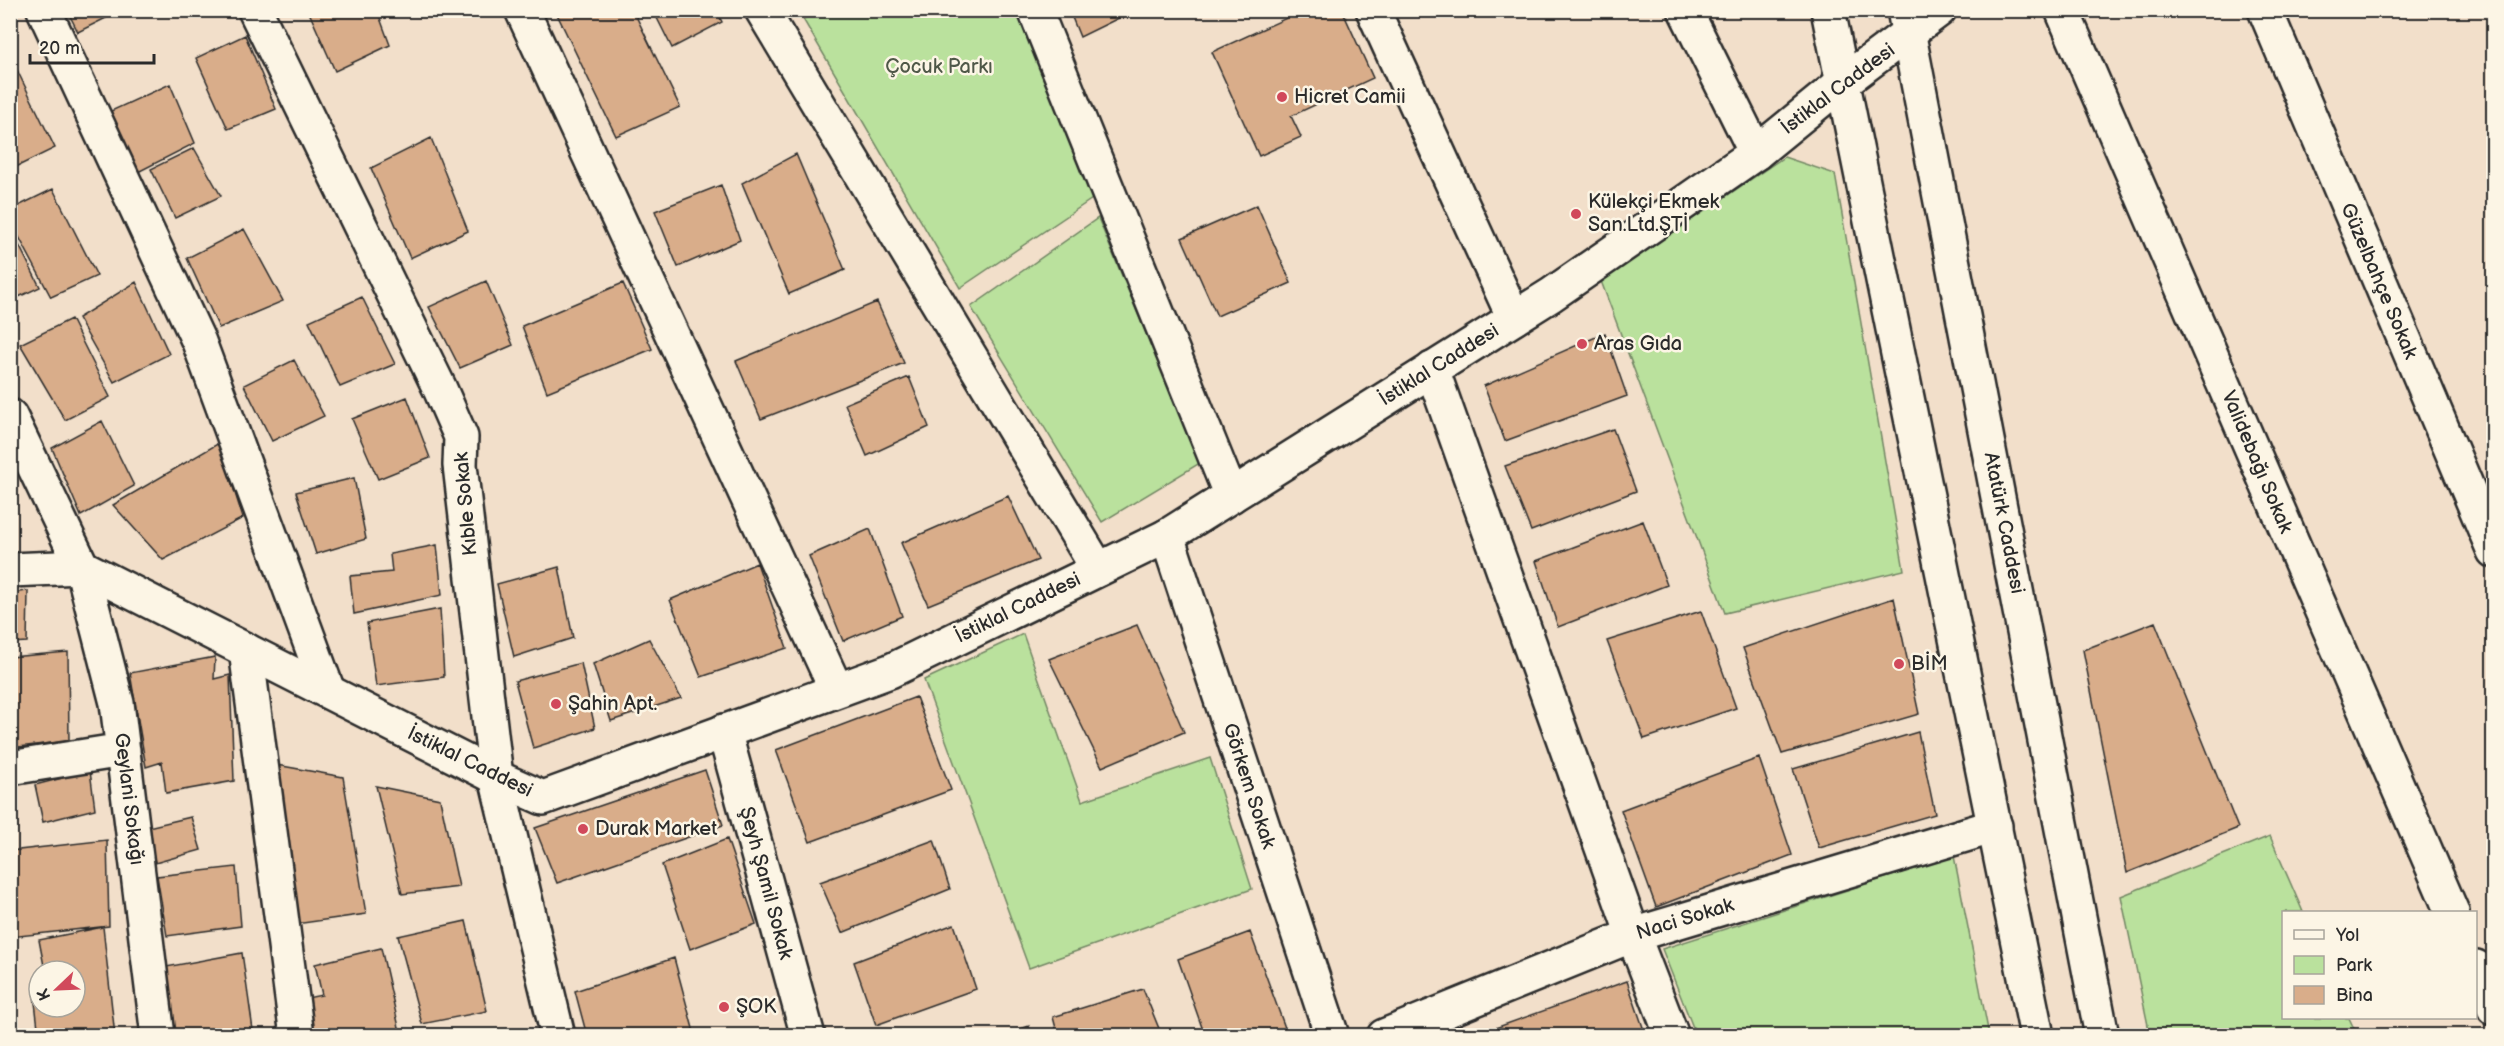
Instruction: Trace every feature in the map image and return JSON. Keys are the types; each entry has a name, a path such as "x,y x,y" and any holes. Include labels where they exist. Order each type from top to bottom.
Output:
{"street":[{"path":"44,10 199,342 328,692"},
{"name":"Kıble Sokak","path":"255,10 435,378 461,437 460,465 496,777 558,1035"},
{"path":"522,10 836,689"},
{"path":"762,10 1098,569"},
{"path":"1035,10 1231,496"},
{"path":"1373,10 1514,318"},
{"path":"1685,10 1756,153"},
{"path":"1828,10 2037,1035"},
{"name":"İstiklal Caddesi","path":"10,570 82,567 496,777 543,798 890,671 1167,536 1551,295 1756,153 1843,82 1907,23 1939,10"},
{"name":"Validebağı Sokak","path":"2062,10 2452,911"},
{"name":"Güzelbahçe Sokak","path":"2265,10 2493,550"},
{"name":"Atatürk Caddesi","path":"1907,23 2102,1035"},
{"path":"1432,369 1633,935 1672,1035"},
{"name":"Geylani Sokağı","path":"10,416 82,567 117,703 158,1035"},
{"name":"Görkem Sokak","path":"1167,536 1332,1035"},
{"path":"246,650 297,1035"},
{"name":"Şeyh Şamil Sokak","path":"724,731 808,1035"},
{"path":"10,768 123,750"},
{"name":"Naci Sokak","path":"1384,1035 1633,935 1995,826"},
{"path":"2477,972 2493,1008"}],"green space":[{"name":"Çocuk Parkı","path":"821,10 1018,11 1092,199 960,288 803,19"},
{"path":"1784,157 1835,174 1904,570 1725,613 1601,281"},
{"path":"1098,218 1200,463 1102,522 971,307"},
{"path":"1023,634 1082,801 1210,758 1252,889 1029,968 924,680"},
{"path":"2270,836 2303,911 2282,911 2282,1019 2349,1019 2357,1035 2150,1035 2121,896"},
{"path":"1954,856 1989,1035 1696,1035 1662,949"}],"building":[{"path":"67,10 122,10 78,32"},
{"path":"308,10 377,10 390,45 335,71"},
{"path":"555,10 633,10 680,107 616,136"},
{"path":"653,10 716,10 722,22 672,48"},
{"path":"1069,10 1135,10 1080,37"},
{"name":"Hicret Camii","path":"1304,10 1342,10 1373,78 1291,116 1301,137 1259,156 1212,52"},
{"path":"245,35 276,109 228,129 196,58"},
{"path":"17,70 55,148 10,170 10,74"},
{"path":"170,84 195,143 138,172 111,111"},
{"path":"431,138 468,231 410,258 371,168"},
{"path":"194,148 221,196 175,218 151,169"},
{"path":"796,154 845,270 789,294 742,183"},
{"path":"721,185 740,240 678,267 655,211"},
{"path":"53,189 97,276 51,297 10,220 10,210"},
{"path":"1257,205 1291,283 1217,316 1182,238"},
{"path":"10,227 40,287 10,301"},
{"path":"244,229 283,301 219,328 187,258"},
{"path":"486,281 513,345 460,368 429,307"},
{"path":"136,282 169,354 114,382 78,318"},
{"path":"623,283 652,349 547,392 522,326"},
{"path":"362,297 395,364 340,387 309,321"},
{"path":"877,302 904,363 761,419 736,361"},
{"path":"71,319 110,397 65,420 20,344"},
{"path":"1605,333 1627,396 1505,441 1484,386"},
{"path":"294,360 324,416 272,441 244,385"},
{"path":"909,377 929,427 867,456 845,404"},
{"path":"407,397 430,458 378,479 352,419"},
{"path":"102,421 134,486 81,516 52,448"},
{"path":"1613,429 1636,491 1531,531 1505,466"},
{"path":"219,443 243,518 163,560 113,505"},
{"path":"354,478 366,539 316,554 296,492"},
{"path":"1008,496 1038,560 928,605 901,543"},
{"path":"1643,521 1667,585 1558,627 1536,561"},
{"path":"870,529 902,616 843,641 809,556"},
{"path":"437,545 442,595 354,614 350,576 392,572 390,554"},
{"path":"757,563 787,648 701,677 670,600"},
{"path":"559,567 573,638 514,657 497,584"},
{"path":"28,591 27,642 10,643 10,593"},
{"path":"1894,598 1919,714 1782,754 1743,648"},
{"path":"440,609 444,677 376,686 367,623"},
{"path":"1701,611 1736,708 1644,739 1607,641"},
{"path":"2155,622 2238,828 2127,873 2083,650"},
{"path":"1137,625 1184,732 1102,767 1049,659"},
{"path":"649,639 681,698 611,721 593,664"},
{"path":"68,652 69,741 10,748 10,657"},
{"path":"215,657 214,679 230,675 234,781 166,793 162,762 146,767 130,673"},
{"name":"Şahin Apt.","path":"581,663 595,728 533,748 515,681"},
{"path":"916,697 951,790 810,842 776,750"},
{"path":"1918,732 1935,814 1819,848 1793,769"},
{"path":"1759,758 1792,855 1656,907 1621,810"},
{"path":"271,764 343,777 366,914 296,924"},
{"path":"705,770 723,825 557,883 535,828"},
{"path":"90,771 95,809 43,822 35,785"},
{"path":"376,786 440,799 459,887 402,894"},
{"path":"191,817 201,850 155,863 148,827"},
{"path":"727,839 756,924 690,949 662,865"},
{"path":"107,840 109,926 10,937 10,851"},
{"path":"934,840 950,889 842,933 820,882"},
{"path":"236,867 241,926 167,936 157,876"},
{"path":"466,921 487,1011 422,1024 398,936"},
{"path":"954,924 976,989 876,1025 854,962"},
{"path":"103,927 115,1036 39,1036 37,1019 87,1019 87,959 43,959 39,940"},
{"path":"1250,932 1288,1036 1205,1036 1178,959"},
{"path":"381,948 401,1036 309,1036 302,999 322,995 315,964"},
{"path":"242,953 253,1030 213,1036 176,1036 166,967"},
{"path":"674,958 695,1036 587,1036 575,991"},
{"path":"1627,981 1646,1036 1473,1036"},
{"path":"1143,989 1162,1036 1058,1036 1053,1017"},
{"path":"1029,1026 1032,1036 1001,1036"}],"place":[{"name":"Hicret Camii","path":"1282,97"},
{"name":"Külekçi Ekmek San.Ltd.ŞTİ","path":"1576,214"},
{"name":"Aras Gıda","path":"1582,344"},
{"name":"BİM","path":"1899,664"},
{"name":"Şahin Apt.","path":"556,704"},
{"name":"Durak Market","path":"583,829"},
{"name":"ŞOK","path":"724,1007"}]}
